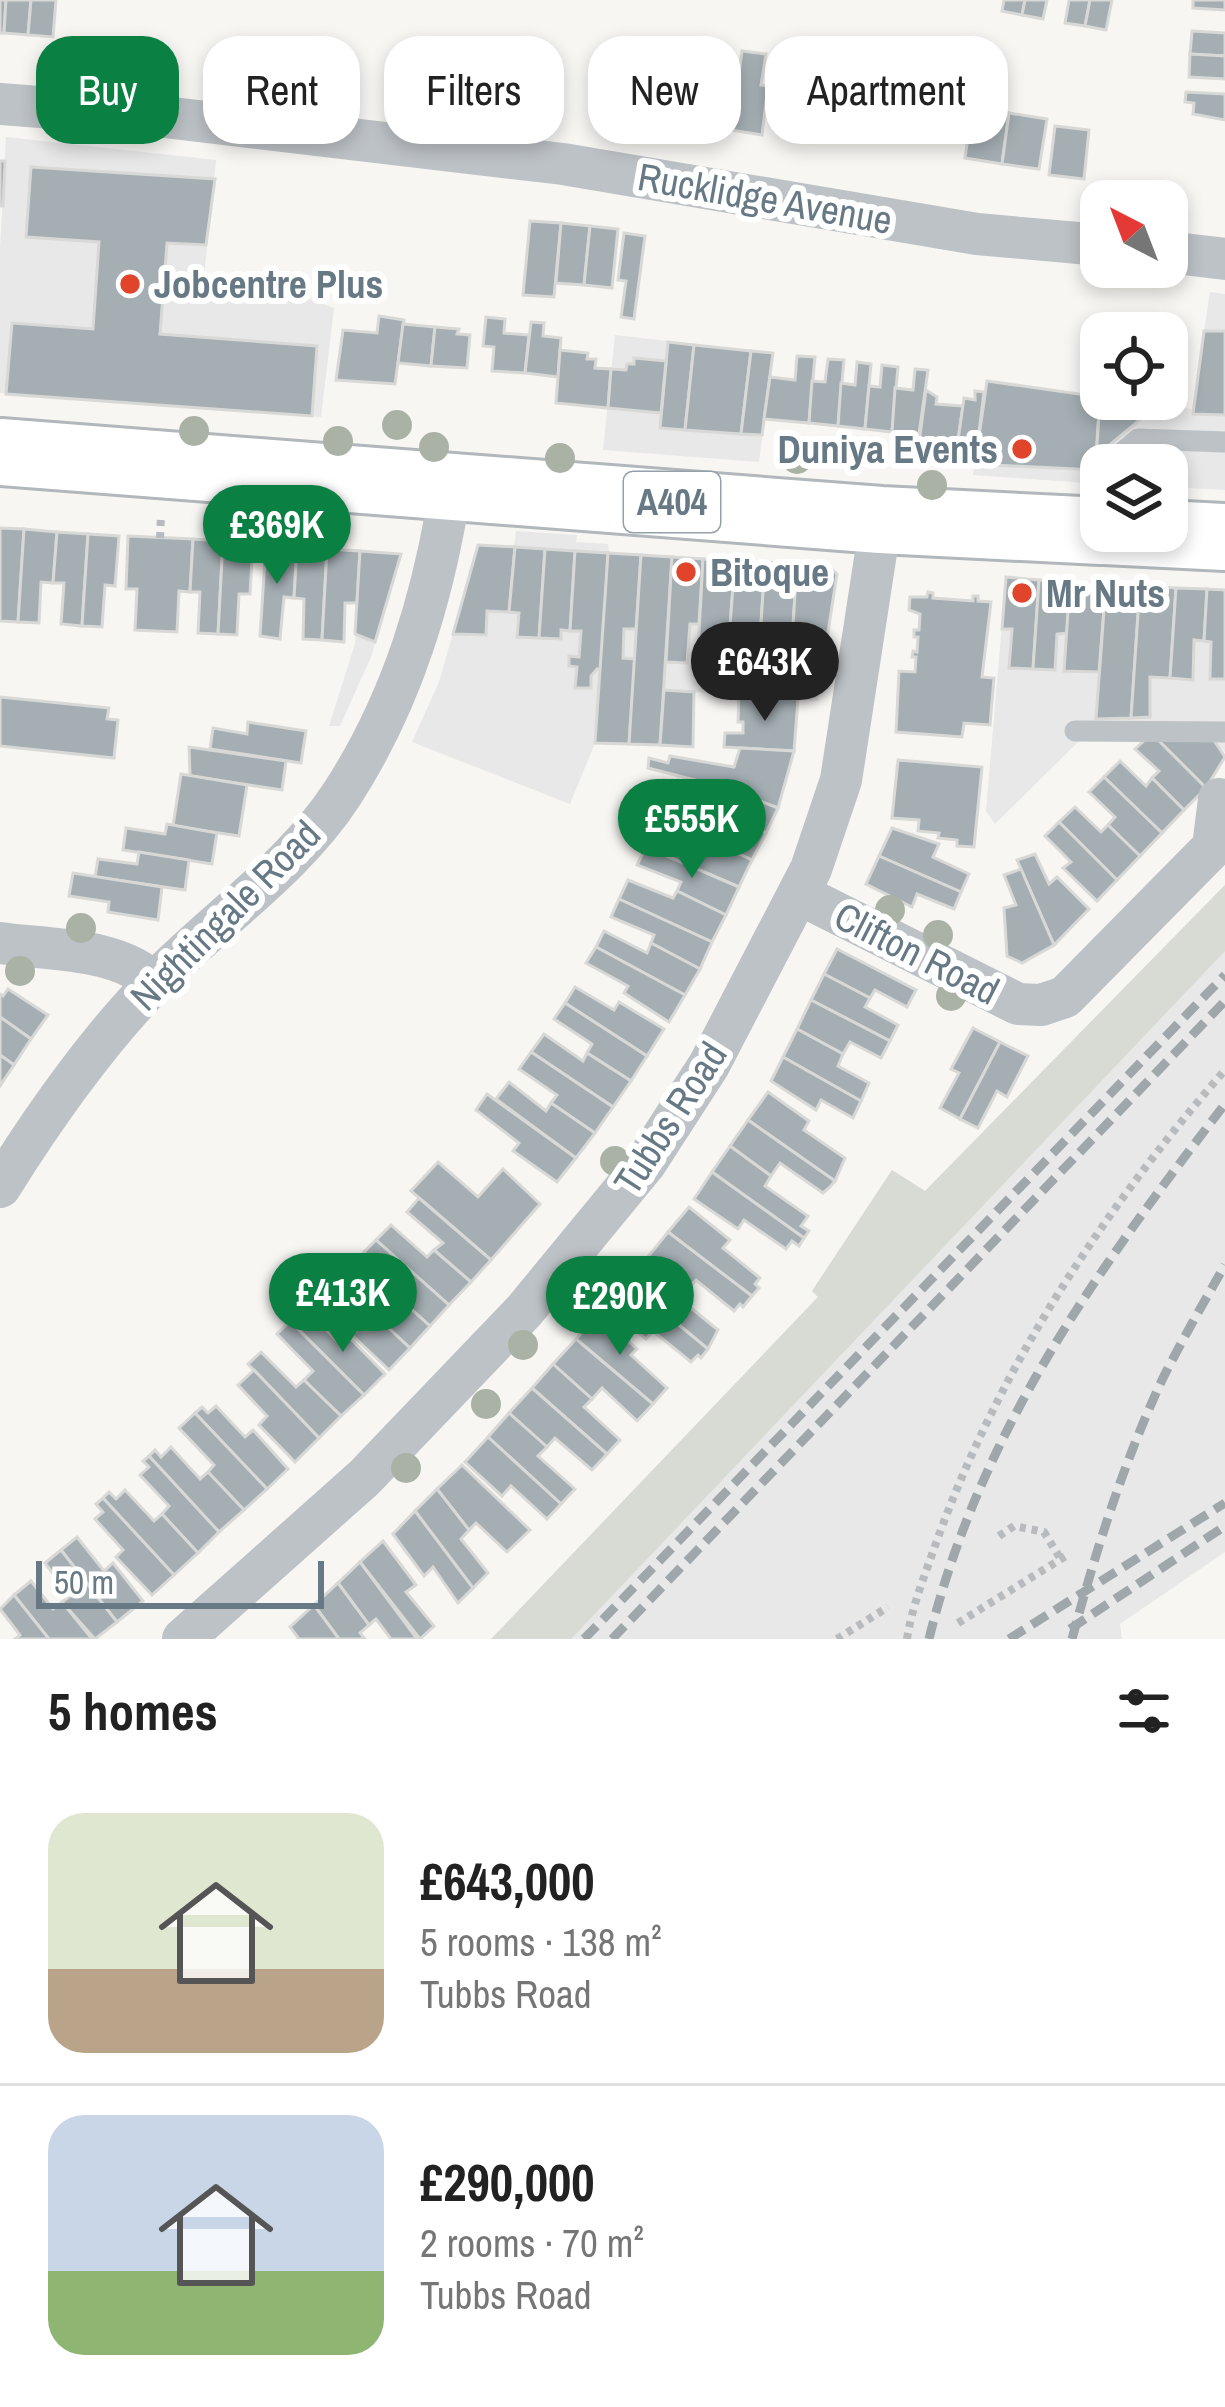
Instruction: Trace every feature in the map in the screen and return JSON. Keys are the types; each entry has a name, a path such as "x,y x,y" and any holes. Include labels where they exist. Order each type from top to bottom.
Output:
{"main road":[{"name":"A404","path":"0,452 881,520 1080,530"},
{"name":"A404","path":"1188,535 1225,537"}],"street":[{"name":"Rucklidge Avenue","path":"0,104 156,116 563,164 977,234 1080,243"},
{"path":"1188,255 1225,260"},
{"name":"Nightingale Road","path":"0,1187 42,1120 154,983 305,840 341,796 388,709 420,631 451,485"},
{"name":"Tubbs Road","path":"183,1639 364,1478 473,1366 645,1164 709,1065 799,894 841,780 881,520"},
{"name":"Clifton Road","path":"799,894 1018,1004 1041,1005 1065,997 1214,847 1222,792"},
{"path":"0,943 106,958 141,970 154,983"}],"lane":[{"path":"1132,444 1138,439 1225,442"},
{"path":"1076,731 1225,732"}],"path":[{"path":"160,538 161,511"},
{"path":"907,1639 952,1499 1040,1323 1150,1161 1225,1070"},
{"path":"958,1623 1064,1556 1044,1532 1015,1526 999,1536"},
{"path":"837,1639 888,1607"}],"shaded area":[{"path":"6,137 36,140 36,144 216,160 204,276 278,288 334,308 321,417 0,393"},
{"path":"1210,292 1225,294 1225,490 1188,488 1188,444 1080,444 1080,483 973,475 987,381 1080,394 1080,420 1188,420 1188,408 1192,409"},
{"path":"615,335 773,353 759,462 603,450"},
{"path":"516,531 577,535 576,542 608,544 609,553 828,566 837,574 818,701 695,692 693,747 595,743 570,804 412,742 439,682 478,545 514,547"},
{"path":"360,551 401,554 371,657 340,726 329,726 355,644"},
{"path":"1006,577 1225,590 1225,752 1213,739 1079,741 995,824 986,811"},
{"path":"1225,885 1225,1552 1120,1624 1122,1639 492,1639 818,1297 812,1291 892,1170 925,1191"},
{"path":"1225,885 1225,951 571,1639 491,1639 818,1297 812,1291 892,1170 925,1191"}],"building":[{"path":"0,0 6,0 4,33 0,33"},
{"path":"6,0 31,0 28,35 4,33"},
{"path":"31,0 56,0 53,36 28,35"},
{"path":"1004,0 1025,0 1022,15 1002,11"},
{"path":"1025,0 1047,0 1043,19 1022,15"},
{"path":"1069,0 1090,0 1085,26 1065,23"},
{"path":"1090,0 1112,0 1106,30 1085,26"},
{"path":"1193,0 1225,0 1225,10 1193,8"},
{"path":"1192,31 1225,33 1225,56 1190,54"},
{"path":"742,51 765,54 762,135 741,132"},
{"path":"1190,54 1225,56 1225,79 1189,77"},
{"path":"1186,92 1225,94 1225,120 1193,114 1194,103 1185,102"},
{"path":"1009,113 1047,119 1039,169 1002,164"},
{"path":"1055,126 1089,130 1084,179 1049,175"},
{"path":"967,144 1005,144 1002,164 965,158"},
{"path":"0,161 5,161 3,206 0,206"},
{"name":"Jobcentre Plus","path":"31,167 215,179 206,245 167,243 160,334 317,346 312,416 6,394 12,323 93,329 99,242 26,237"},
{"path":"530,221 561,223 554,297 523,295"},
{"path":"561,223 590,226 584,285 556,283"},
{"path":"590,226 618,229 612,288 584,285"},
{"path":"624,233 645,236 634,319 621,317 626,281 618,280"},
{"path":"379,316 404,320 395,384 336,380 343,330 377,333"},
{"path":"486,317 505,319 504,333 529,335 525,373 492,371 494,347 483,346"},
{"path":"531,322 544,323 543,336 561,338 558,377 525,373"},
{"path":"403,324 435,327 431,366 398,363"},
{"path":"435,327 470,335 467,368 431,366"},
{"path":"1204,331 1225,331 1225,415 1193,414"},
{"path":"668,342 694,345 685,430 660,428"},
{"path":"694,345 751,351 741,434 685,430"},
{"path":"560,350 588,353 587,359 596,359 595,368 611,369 608,408 556,403"},
{"path":"751,351 773,353 762,435 741,434"},
{"path":"797,356 815,357 809,423 764,419 770,377 795,380"},
{"path":"634,358 666,361 661,413 608,408 611,369 626,370"},
{"path":"828,359 844,360 838,426 809,423 812,381 825,382"},
{"path":"857,362 871,364 865,429 838,426 841,383 855,385"},
{"path":"882,365 898,367 892,432 865,429 869,386 880,387"},
{"path":"915,369 928,370 919,434 892,432 895,388 913,390"},
{"path":"987,381 1080,394 1080,420 1098,420 1097,444 1080,444 1080,469 975,464"},
{"path":"926,390 937,397 936,404 963,406 955,461 917,458"},
{"path":"975,391 984,392 975,464 955,461 964,398 975,400"},
{"path":"1099,420 1140,420 1111,444 1097,444"},
{"path":"0,528 24,529 18,622 0,621"},
{"path":"24,529 57,532 53,583 41,582 39,623 18,622"},
{"path":"57,532 88,534 82,626 61,624 64,583 53,583"},
{"path":"88,534 119,536 115,586 105,585 102,627 82,626"},
{"path":"128,536 193,539 190,592 179,591 177,632 135,630 137,589 126,589"},
{"path":"193,539 223,541 218,634 198,633 200,592 190,592"},
{"path":"223,541 253,542 250,594 239,594 237,635 218,634"},
{"path":"266,544 297,547 294,598 284,597 280,639 260,636"},
{"path":"478,545 515,547 509,612 487,611 486,635 453,634"},
{"path":"297,547 327,549 322,640 303,639 304,599 294,598"},
{"path":"515,547 545,549 539,638 517,637 519,613 509,612"},
{"path":"327,549 360,551 357,603 345,603 344,642 322,640"},
{"path":"545,549 575,551 570,631 561,630 561,639 539,638"},
{"path":"360,551 401,554 375,642 355,634"},
{"path":"575,551 608,553 602,670 591,676 591,688 575,688 577,667 569,666 569,656 579,657 581,631 570,631"},
{"path":"608,553 641,555 636,629 624,629 623,658 635,659 629,744 595,743"},
{"path":"641,555 672,557 660,745 629,744"},
{"path":"672,557 703,559 699,624 690,624 687,663 666,662"},
{"path":"703,559 735,560 728,653 698,651"},
{"path":"735,560 765,562 759,654 728,653"},
{"path":"765,562 797,564 791,656 759,654"},
{"path":"797,564 828,566 837,574 824,658 791,656"},
{"path":"1006,577 1039,580 1033,669 1009,668 1012,629 1002,629"},
{"path":"1039,580 1070,582 1067,633 1057,634 1055,670 1033,669"},
{"path":"1070,582 1106,583 1099,672 1064,671"},
{"path":"1106,583 1140,585 1131,718 1096,719"},
{"path":"1140,585 1176,588 1170,678 1150,677 1150,717 1131,718"},
{"path":"1176,588 1207,589 1204,641 1194,640 1193,680 1170,678"},
{"path":"1207,589 1225,590 1225,679 1210,679 1211,642 1204,641"},
{"path":"928,592 933,598 973,601 978,596 978,601 991,602 982,677 994,678 990,725 964,723 962,737 896,732 899,671 915,672 916,657 912,657 918,637 914,630 919,630 920,614 909,610 910,597 927,597"},
{"path":"664,690 694,692 693,747 660,745"},
{"path":"739,696 798,699 794,751 724,747 725,733 743,733 743,722 738,722"},
{"path":"0,697 109,708 107,719 118,720 114,758 0,746"},
{"path":"248,722 306,731 301,763 210,749 213,728 247,734"},
{"path":"1213,739 1225,757 1206,788 1158,740"},
{"path":"1145,740 1158,740 1206,788 1184,810 1152,778 1159,771 1135,749"},
{"path":"189,747 286,761 282,790 190,776"},
{"path":"740,748 794,751 778,808 726,788 648,768 649,758 668,763 670,756 734,767"},
{"path":"898,760 982,767 974,847 957,846 957,840 938,838 939,833 918,831 919,820 892,818"},
{"path":"1120,761 1146,786 1152,778 1184,810 1162,833 1104,777"},
{"path":"181,774 247,785 239,836 173,826"},
{"path":"1104,777 1162,833 1140,856 1108,825 1115,817 1089,792"},
{"path":"664,780 722,794 726,788 778,808 766,833 713,809 657,793"},
{"path":"657,793 713,809 766,833 752,860 702,837 707,828 651,806"},
{"path":"1075,807 1101,832 1108,825 1140,856 1117,880 1059,822"},
{"path":"1059,822 1117,880 1097,901 1063,868 1071,862 1045,836"},
{"path":"167,824 217,833 212,864 123,850 126,828 165,834"},
{"path":"656,825 699,844 702,837 752,860 739,887 646,847"},
{"path":"892,828 939,844 933,857 969,874 961,892 879,856"},
{"path":"646,847 739,887 726,915 677,891 681,882 637,865"},
{"path":"139,852 189,860 185,890 95,877 98,859 137,864"},
{"path":"1035,854 1049,884 1057,877 1089,909 1054,945 1017,860"},
{"path":"879,856 961,892 954,909 917,894 912,907 866,884"},
{"path":"1021,869 1054,945 1022,963 1007,956 1004,908 1016,905 1004,875"},
{"path":"73,873 162,887 158,920 108,912 109,902 69,896"},
{"path":"628,880 673,898 677,891 726,915 712,942 619,899"},
{"path":"619,899 712,942 700,969 651,943 654,935 611,917"},
{"path":"604,931 647,953 651,943 700,969 685,995 596,947"},
{"path":"596,947 685,995 669,1022 624,993 628,986 586,963"},
{"path":"837,949 916,990 907,1007 875,990 870,998 824,974"},
{"path":"824,974 870,998 865,1007 898,1025 890,1041 811,1000"},
{"path":"575,987 614,1010 619,1002 664,1029 647,1056 565,1003"},
{"path":"8,989 48,1015 31,1039 0,1017 0,994"},
{"path":"811,1000 890,1041 881,1058 850,1042 843,1054 797,1029"},
{"path":"565,1003 647,1056 631,1081 587,1053 592,1044 554,1019"},
{"path":"0,1017 31,1039 14,1065 0,1055"},
{"path":"973,1028 1000,1042 960,1119 940,1108 959,1073 951,1069"},
{"path":"797,1029 843,1054 838,1066 869,1083 861,1101 783,1057"},
{"path":"544,1034 583,1061 587,1053 631,1081 613,1107 531,1052"},
{"path":"1000,1042 1028,1056 1007,1097 997,1091 978,1128 960,1119"},
{"path":"531,1052 613,1107 595,1133 551,1103 557,1095 519,1069"},
{"path":"0,1055 14,1065 0,1086"},
{"path":"783,1057 861,1101 853,1118 821,1100 816,1110 771,1081"},
{"path":"509,1082 546,1111 551,1103 595,1133 576,1158 496,1099"},
{"path":"768,1092 809,1121 804,1130 845,1158 835,1181 748,1120"},
{"path":"487,1094 576,1158 557,1182 513,1151 519,1143 476,1110"},
{"path":"748,1120 835,1181 823,1193 780,1163 771,1176 730,1146"},
{"path":"730,1146 771,1176 765,1186 808,1216 801,1226 809,1231 804,1238 712,1172"},
{"path":"438,1162 478,1197 503,1169 540,1204 491,1260 411,1191"},
{"path":"712,1172 804,1238 799,1246 792,1241 786,1249 744,1220 738,1229 694,1199"},
{"path":"419,1198 491,1260 471,1282 434,1250 443,1243 407,1212"},
{"path":"689,1207 730,1240 723,1248 760,1278 752,1296 668,1232"},
{"path":"391,1225 427,1257 434,1250 471,1282 449,1305 376,1240"},
{"path":"668,1232 752,1296 743,1307 740,1304 734,1311 696,1280 687,1290 647,1258"},
{"path":"376,1240 449,1305 430,1326 392,1292 400,1284 364,1252"},
{"path":"647,1258 687,1290 680,1299 718,1330 708,1349 627,1282"},
{"path":"349,1269 384,1300 392,1292 430,1326 410,1348 338,1281"},
{"path":"338,1281 410,1348 389,1370 352,1335 360,1327 324,1294"},
{"path":"627,1282 708,1349 701,1358 698,1355 691,1362 653,1331 646,1339 606,1307"},
{"path":"310,1314 340,1344 348,1336 385,1374 364,1395 296,1327"},
{"path":"599,1314 637,1349 631,1355 667,1388 653,1404 576,1339"},
{"path":"290,1321 364,1395 341,1416 304,1380 313,1371 277,1334"},
{"path":"576,1339 653,1404 637,1421 602,1388 592,1399 553,1364"},
{"path":"261,1352 296,1387 304,1380 341,1416 319,1438 248,1364"},
{"path":"553,1364 592,1399 584,1407 620,1440 607,1454 532,1388"},
{"path":"254,1370 319,1438 295,1462 259,1425 267,1416 238,1385"},
{"path":"532,1388 607,1454 592,1470 555,1438 547,1447 509,1413"},
{"path":"216,1406 245,1437 253,1430 288,1469 267,1489 195,1413 202,1407 208,1413"},
{"path":"195,1413 267,1489 244,1510 208,1472 214,1465 179,1428"},
{"path":"509,1413 547,1447 538,1456 575,1489 561,1504 488,1437"},
{"path":"488,1437 561,1504 547,1519 511,1486 502,1496 465,1462"},
{"path":"171,1447 200,1479 208,1472 244,1510 219,1532 149,1456 155,1450 161,1457"},
{"path":"149,1456 219,1532 198,1553 162,1514 169,1506 140,1475 149,1467 143,1461"},
{"path":"462,1465 530,1530 507,1552 476,1523 469,1530 437,1489"},
{"path":"437,1489 469,1530 461,1539 488,1573 473,1588 415,1511"},
{"path":"125,1490 154,1521 162,1514 198,1553 174,1575 103,1498 109,1492 116,1499"},
{"path":"103,1498 174,1575 152,1595 116,1557 123,1550 95,1519 103,1512 96,1504"},
{"path":"415,1511 473,1588 458,1603 433,1567 424,1576 393,1534"},
{"path":"77,1537 104,1571 113,1563 143,1601 117,1622 61,1550"},
{"path":"383,1541 416,1585 406,1592 434,1626 420,1639 360,1562"},
{"path":"61,1550 117,1622 95,1639 62,1602 70,1596 45,1563"},
{"path":"360,1562 417,1639 391,1639 376,1619 369,1625 338,1583"},
{"path":"31,1581 53,1609 62,1602 92,1639 49,1639 14,1595"},
{"path":"338,1583 369,1625 360,1633 365,1639 339,1639 314,1605"},
{"path":"14,1595 49,1639 15,1639 20,1635 0,1609"},
{"path":"314,1605 339,1639 299,1639 290,1627"}],"railway":[{"path":"584,1639 1225,975"},
{"path":"612,1639 1225,1001"},
{"path":"929,1639 951,1563 1011,1422 1089,1291 1225,1104"},
{"path":"1072,1639 1136,1441 1163,1378 1225,1265"},
{"path":"1009,1639 1225,1503"},
{"path":"1070,1629 1225,1526"}],"place":[{"name":"Jobcentre Plus","path":"130,284"},
{"name":"Duniya Events","path":"1022,449"},
{"name":"Bitoque","path":"686,572"},
{"name":"Mr Nuts","path":"1022,593"}]}
